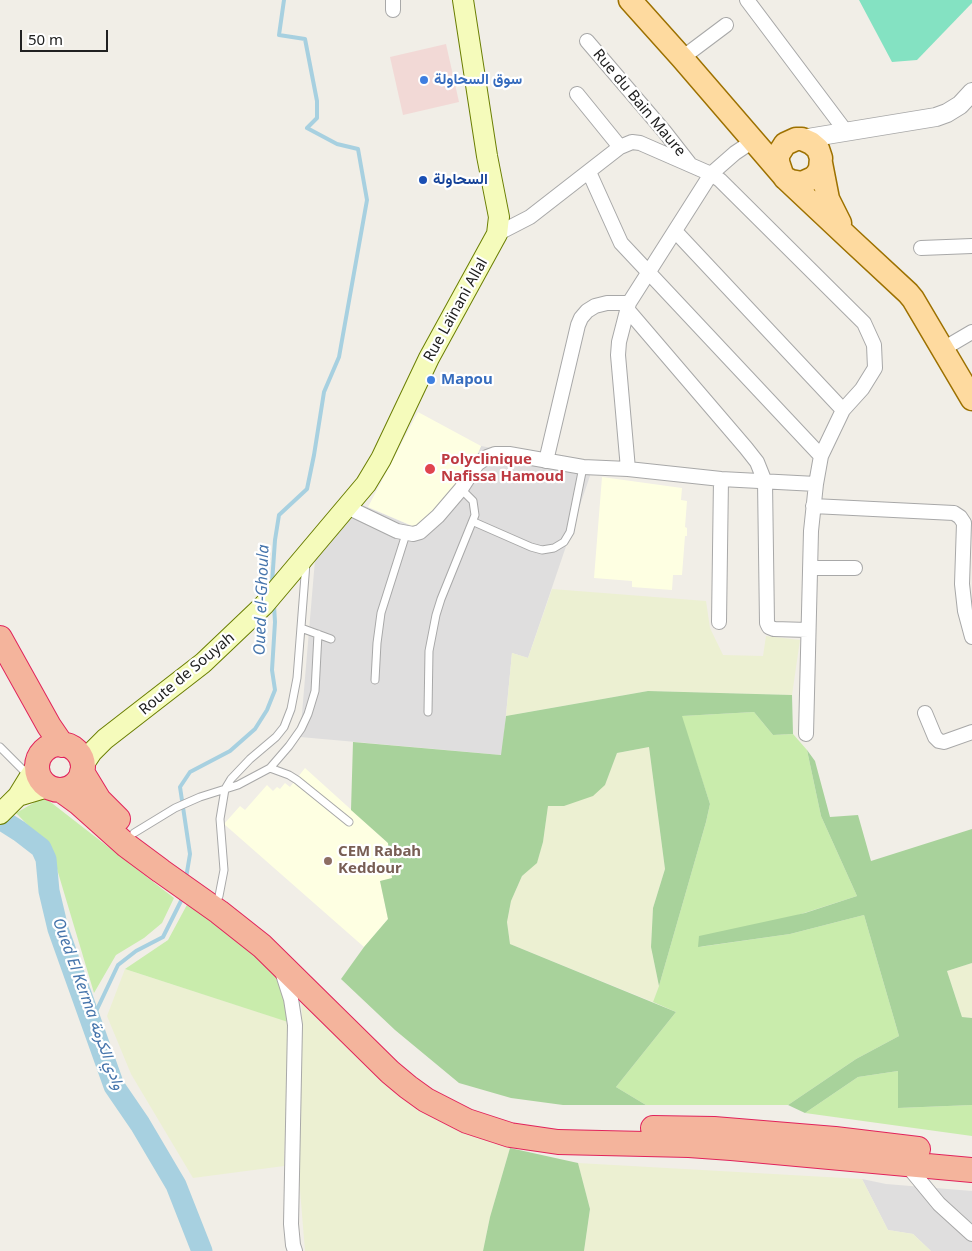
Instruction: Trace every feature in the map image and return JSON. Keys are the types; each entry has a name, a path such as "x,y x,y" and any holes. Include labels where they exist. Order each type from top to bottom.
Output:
{"highway":[{"path":"0,638 49,726 50,766 72,787 80,778 82,769"},
{"path":"0,668 37,736 50,766 73,798 116,836 254,920 291,952 388,1049 416,1073 453,1097 493,1114 536,1125 557,1127 714,1129 835,1139 972,1155"},
{"path":"50,766 78,754 82,769 99,800 165,866"},
{"path":"208,893 241,928 278,960 390,1072 408,1087 446,1112 488,1129 510,1135 558,1142 698,1146 972,1170"}],"main road":[{"name":"Rue Laïnani Allal","path":"284,582 366,484 382,460 429,358 497,234 499,218 487,156 463,0"},
{"path":"630,0 784,176 913,299 972,399"},
{"path":"753,141 770,143 797,140 815,146 821,161 828,199 852,241"},
{"path":"797,140 781,149 778,155 778,162 784,176 796,183 808,182 817,174 821,161"},
{"name":"Route de Souyah","path":"82,769 92,752 105,739 204,663 264,605 284,582"},
{"name":"Route de Souyah","path":"1,813 50,766 87,744 105,739"}],"street":[{"path":"748,0 840,134"},
{"path":"682,58 726,24"},
{"name":"Rue du Bain Maure","path":"587,41 664,131 691,166"},
{"path":"577,94 620,147"},
{"path":"797,140 924,120 947,113 968,101"},
{"path":"821,161 824,149 840,134"},
{"path":"628,469 618,355 619,342 628,306 712,174 735,153 753,141"},
{"path":"497,234 530,217 620,147 632,142 640,143 712,174 729,187 864,323 874,345 874,368 862,389 843,410 821,456 816,484 810,568 806,734"},
{"path":"589,172 620,244 821,456"},
{"path":"676,231 843,410"},
{"path":"921,248 972,246"},
{"path":"546,461 581,318 595,306 607,303 628,306 757,462 765,482 767,623 774,630 808,630"},
{"path":"943,349 972,332"},
{"path":"347,507 406,534 413,534 426,528 438,516 461,489 477,464 495,454 509,454 583,467 628,469 721,479 816,484"},
{"path":"718,622 721,479"},
{"path":"813,506 954,513 960,517 964,523 962,584 965,611 972,637"},
{"path":"810,568 855,568"},
{"path":"925,713 939,741 944,742 972,732"},
{"path":"278,960 291,999 295,1025 291,1224 295,1251"},
{"path":"906,1164 939,1204 972,1234"}],"lane":[{"path":"474,522 531,547 542,550 554,548 564,542 570,532 583,467"},
{"path":"428,712 429,651 436,615 474,522 475,507 470,497 461,489"},
{"path":"375,680 377,643 382,613 406,534"},
{"path":"208,893 224,870 220,819 225,789 231,779 250,759 276,737 288,719 296,691 306,554"},
{"path":"301,628 331,639"},
{"path":"134,833 175,808 246,781 270,768 301,729 308,714 315,691 318,634"},
{"path":"0,747 50,766"},
{"path":"270,768 297,780 349,822"}],"shaded area":[{"name":"سوق السحاولة","path":"446,44 459,102 403,115 390,57"},
{"name":"Polyclinique Nafissa Hamoud","path":"418,412 481,446 462,491 417,528 368,507"},
{"path":"481,446 593,467 528,658 512,653 502,755 300,737 316,548 355,502 417,528 462,491"},
{"path":"602,477 682,488 681,500 687,501 685,527 687,528 687,536 685,536 682,575 673,575 672,590 632,587 632,581 594,578"},
{"path":"552,589 706,601 710,628 723,655 763,656 766,636 800,640 792,695 648,691 506,716 512,653 528,658"},
{"path":"649,747 665,869 653,908 651,947 659,986 653,1002 510,944 507,922 511,901 522,876 537,862 543,842 548,806 564,806 605,785 617,753"},
{"name":"CEM Rabah Keddour","path":"305,768 388,843 392,879 380,881 388,919 364,947 224,824 240,806 245,810 267,785 273,791 277,787 280,789 285,783 290,787"},
{"path":"972,963 972,1018 962,1017 947,971"},
{"path":"125,969 289,1022 284,1166 193,1178 131,1074 107,1016"},
{"path":"301,1000 447,1123 510,1148 490,1217 483,1251 305,1251 299,1178"},
{"path":"578,1163 862,1179 888,1230 913,1234 931,1251 584,1251 590,1209"},
{"path":"862,1179 886,1184 972,1191 972,1251 931,1251 913,1234 888,1230"}],"green space":[{"path":"859,0 972,0 972,3 917,60 892,62"},
{"path":"648,691 792,695 793,734 773,735 754,712 682,716 710,804 659,986 651,947 653,908 665,869 649,747 617,753 605,785 593,796 564,806 548,806 543,842 537,863 522,876 511,901 507,922 510,944 676,1012 616,1087 646,1105 563,1105 511,1098 459,1083 395,1030 341,979 364,947 388,919 380,881 392,878 388,843 351,810 353,742 501,755 506,716"},
{"path":"754,712 773,735 793,734 807,750 821,816 857,896 699,947 790,934 864,915 899,1036 856,1059 788,1105 646,1105 616,1087 676,1012 653,1002 710,804 681,716"},
{"path":"807,750 815,761 830,817 858,815 871,861 972,829 972,963 947,971 962,1017 972,1018 972,1105 898,1108 898,1071 858,1077 805,1113 788,1105 856,1059 899,1036 864,915 790,934 698,947 699,936 805,913 857,896 821,816"},
{"path":"44,797 174,898 162,923 144,938 116,955 94,993 51,849 16,813"},
{"path":"189,901 274,969 284,995 288,1022 125,969 168,940"},
{"path":"898,1071 898,1108 972,1105 972,1136 805,1113 858,1077"},
{"path":"510,1148 578,1163 590,1209 584,1251 483,1251 490,1217"}],"waterway":[{"name":"Oued el-Ghoula","path":"272,583 279,515 307,489 324,392 339,357 367,200 358,149 337,144 307,128 317,118 317,101 305,39 279,35 284,0"},
{"name":"Oued el-Ghoula","path":"186,878 190,854 180,787 190,772 230,751 255,729 267,710 275,690 272,670 275,622 274,605"},
{"name":"Oued El Kerma وادي الكرمة","path":"0,819 41,848 46,859 49,891 58,929 114,1086 140,1124 176,1185 202,1251"},
{"name":"Oued el-Ghoula","path":"91,1022 118,965 136,951 163,937 183,897"}],"place":[{"name":"سوق السحاولة","path":"424,80"},
{"name":"السحاولة","path":"423,180"},
{"name":"Mapou","path":"431,380"},
{"name":"Polyclinique Nafissa Hamoud","path":"430,469"},
{"name":"CEM Rabah Keddour","path":"328,861"}]}
